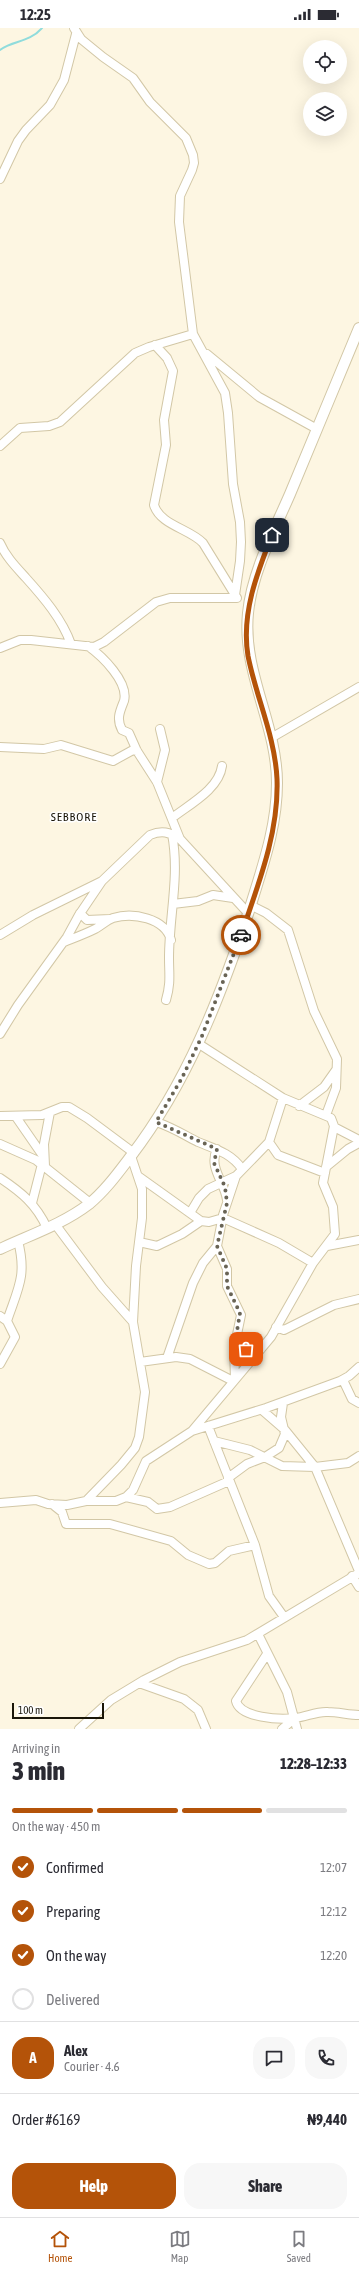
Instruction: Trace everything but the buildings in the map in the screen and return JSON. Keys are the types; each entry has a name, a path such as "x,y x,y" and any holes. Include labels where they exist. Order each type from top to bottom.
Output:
{"main road":[{"path":"0,1249 69,1218 90,1203 105,1188 156,1122 182,1078 199,1044 249,909 270,847 276,807 276,767 271,738 248,654 248,619 250,598 272,535 359,328"}],"street":[{"path":"0,179 18,141 26,130 50,105 61,86 75,31 103,57 133,78 150,102 186,138 193,155 194,163 180,196 179,222 193,334 225,393 228,413 233,484 240,522 240,561 236,596"},
{"path":"0,446 20,428 49,426 60,422 128,358 155,345 193,334"},
{"path":"155,345 168,358 173,371 164,420 166,445 154,505 156,512 188,533 197,536 203,543 236,596"},
{"path":"203,351 246,387 317,429"},
{"path":"0,544 8,558 58,617 72,644"},
{"path":"0,648 20,640 94,647 104,642 156,602 170,598 236,596 250,598"},
{"path":"88,646 109,666 120,682 124,694 118,716 120,726 122,730 130,733 137,751 157,782 160,794 172,818 180,839"},
{"path":"271,738 359,687"},
{"path":"157,782 165,750 160,729"},
{"path":"0,741 11,746"},
{"path":"0,748 11,746 44,749 60,745 113,761 132,750 137,751"},
{"path":"172,818 215,783 221,773 222,766"},
{"path":"0,1034 18,1005 64,942 80,913 102,881 150,835 158,832 172,834 180,839 233,898 249,909 266,913 288,930 314,1011 337,1059 336,1070 338,1075 336,1088 326,1115"},
{"path":"166,1000 171,977 169,957 175,863 172,834"},
{"path":"0,935 33,915 102,881"},
{"path":"173,904 191,902 213,895 233,898"},
{"path":"80,913 87,920 110,919 122,916 148,918 166,931 171,940"},
{"path":"64,942 88,933 110,919"},
{"path":"192,1431 271,1337 312,1263 335,1234 333,1206 323,1183 334,1122 326,1115 283,1098 199,1044"},
{"path":"300,1106 324,1087 336,1070"},
{"path":"167,1358 193,1283 203,1263 217,1246 227,1203 236,1176 269,1142 283,1098"},
{"path":"0,1116 16,1117 42,1115 62,1107 69,1107 87,1118 132,1154 142,1189 142,1218 136,1266 133,1322 145,1392 139,1437 135,1448 121,1465 86,1501"},
{"path":"32,1202 43,1162 50,1112"},
{"path":"16,1117 43,1162 90,1203"},
{"path":"156,1122 217,1149 236,1161 242,1169"},
{"path":"334,1127 359,1140"},
{"path":"269,1142 278,1155 325,1170"},
{"path":"0,1144 43,1162"},
{"path":"325,1170 348,1149 359,1144"},
{"path":"217,1149 214,1163 221,1183 225,1187 227,1203"},
{"path":"236,1161 250,1161"},
{"path":"138,1176 202,1221 209,1222 223,1218 279,1244 312,1263"},
{"path":"190,1213 199,1198 208,1189 236,1176"},
{"path":"0,1178 32,1202 133,1322"},
{"path":"139,1242 157,1246 182,1234 202,1221"},
{"path":"326,1246 335,1243 343,1244 359,1240"},
{"path":"0,1364 6,1356 14,1337 8,1320 19,1290 22,1274 23,1265 18,1241"},
{"path":"217,1246 227,1269 227,1286 240,1313 234,1362 234,1380"},
{"path":"276,1327 284,1330 334,1305 359,1299"},
{"path":"0,1316 8,1320"},
{"path":"237,1331 243,1348 261,1349"},
{"path":"140,1362 176,1356 190,1359 234,1380"},
{"path":"0,1503 36,1500 52,1504 67,1505 86,1501 116,1501 126,1497 133,1490 146,1461 192,1431 283,1403 343,1380 359,1367"},
{"path":"343,1380 352,1399 359,1403"},
{"path":"126,1497 148,1502 157,1509 170,1507 229,1480 247,1464 266,1457 279,1448 285,1437 285,1430 280,1417 283,1403"},
{"path":"262,1410 285,1430 315,1467 357,1573 359,1587"},
{"path":"208,1426 255,1545 270,1596 284,1617"},
{"path":"214,1441 250,1450 282,1466 315,1467 348,1463 359,1456"},
{"path":"52,1504 62,1512 66,1524 110,1524 171,1541 179,1546 188,1555 209,1564 215,1563 229,1551 255,1545"},
{"path":"79,1729 112,1700 139,1683 180,1662 247,1640 357,1573"},
{"path":"258,1634 287,1692 296,1729"},
{"path":"267,1654 240,1694 236,1701 237,1705 253,1715 294,1719 327,1711 359,1715"},
{"path":"139,1683 184,1699 198,1710 206,1729"},
{"path":"282,1729 294,1719"}],"waterway":[{"path":"0,50 10,44 32,36 42,28"}],"way so far":[{"path":"241,935 202,1036 182,1078 156,1122 173,1127 198,1141 217,1149 214,1163 221,1183 225,1187 227,1203 217,1246 227,1269 227,1286 236,1301 241,1315 237,1331 240,1346 246,1349"}],"district":[{"name":"SEBBORE","path":"74,817"}],"route":[{"path":"241,935 270,847 276,807 277,780 271,738 252,673 247,640 250,598 258,571 272,535"}]}
